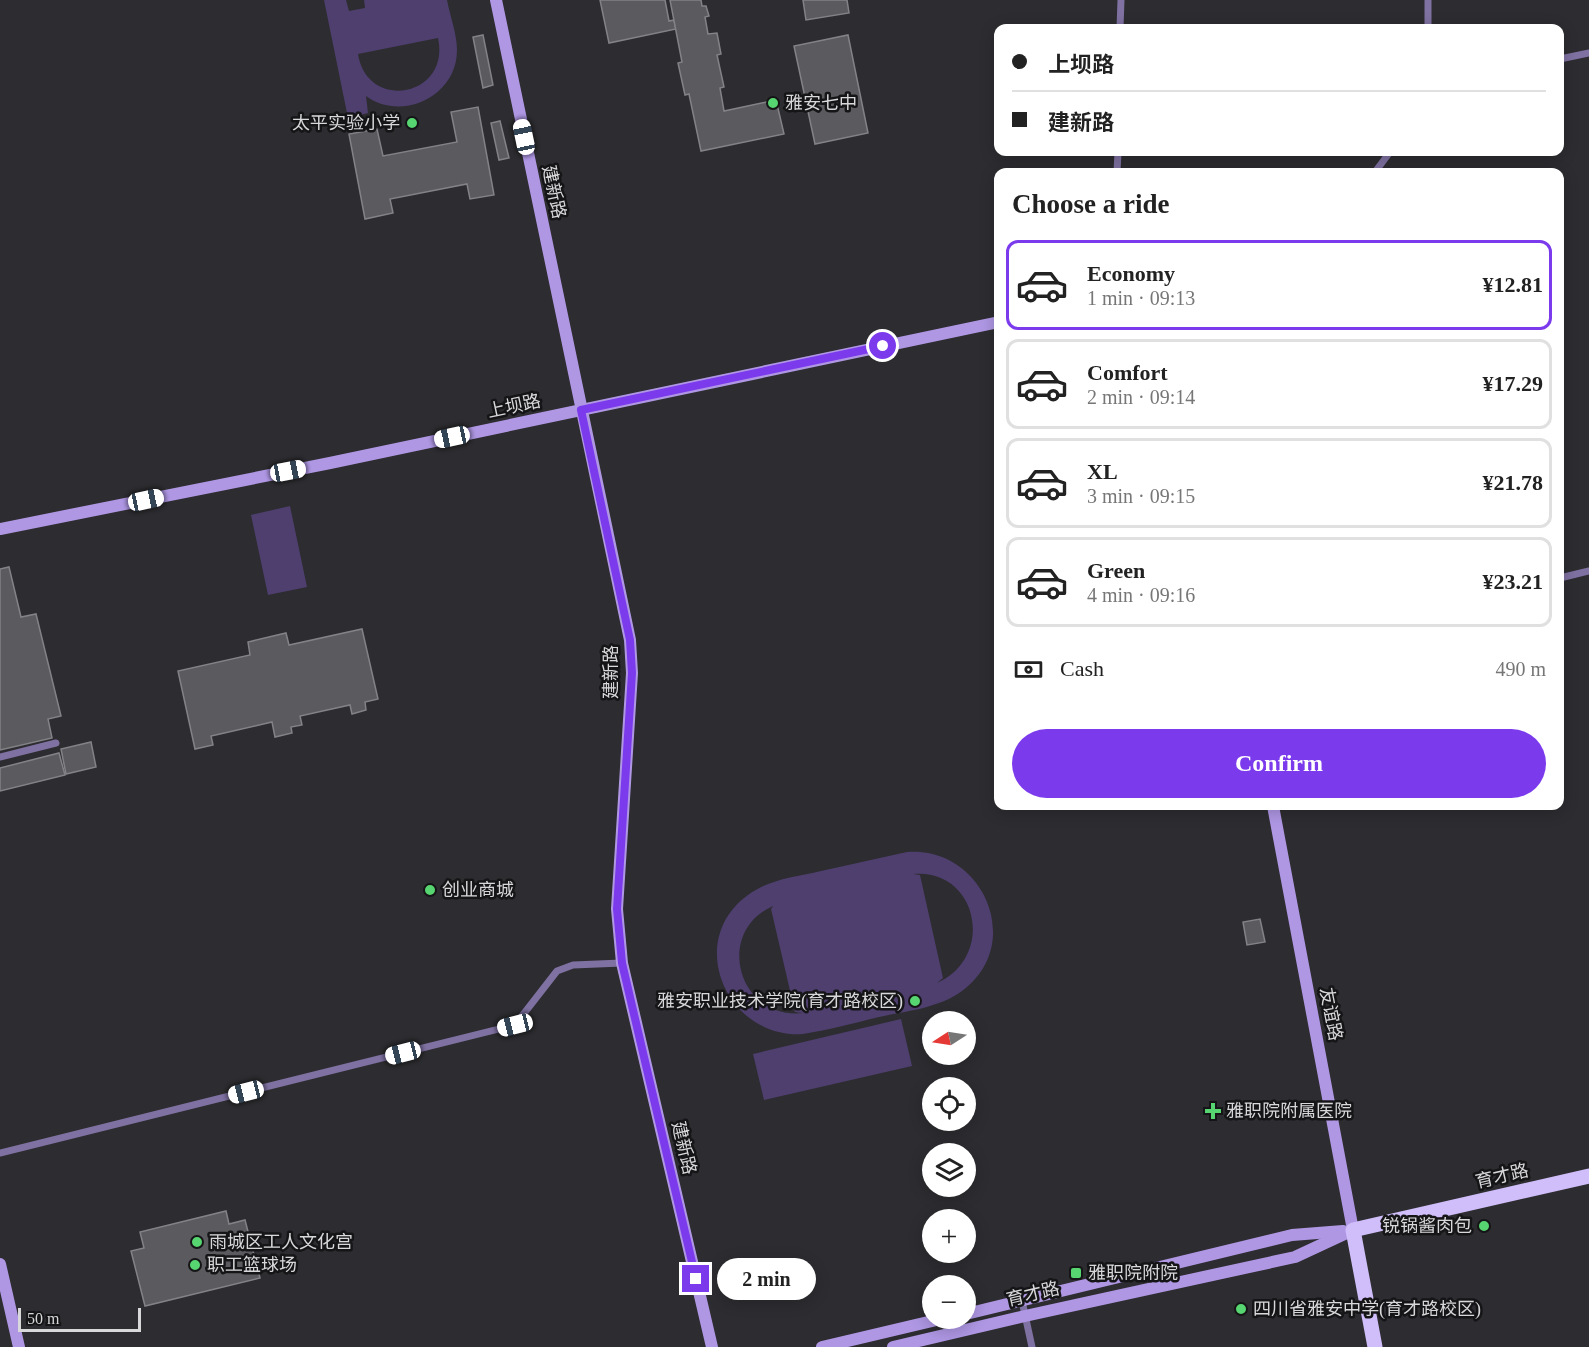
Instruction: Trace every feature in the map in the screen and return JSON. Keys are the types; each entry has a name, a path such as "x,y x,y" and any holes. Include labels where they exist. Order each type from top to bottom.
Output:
{"main road":[{"name":"育才路","path":"1353,1230 1589,1176"},
{"path":"1353,1230 1375,1347"}],"street":[{"name":"建新路","path":"496,0 630,640 632,673 617,909 622,963 712,1347"},
{"name":"上坝路","path":"0,529 330,463 994,323"},
{"name":"友谊路","path":"1273,810 1353,1230"},
{"name":"育才路","path":"976,1312 1293,1235 1353,1230"},
{"name":"育才路","path":"893,1347 1296,1257 1353,1230"},
{"path":"0,1264 19,1347"},
{"path":"822,1347 922,1323"}],"lane":[{"path":"1120,24 1121,0"},
{"path":"1428,0 1428,24"},
{"path":"1564,57 1589,53"},
{"path":"1564,577 1589,571"},
{"path":"0,757 56,743"},
{"path":"0,1154 515,1025 557,971 573,965 622,963"},
{"path":"1022,1301 1032,1347"}],"shaded area":[{"path":"324,0 346,0 349,11 365,8 364,0 447,0 457,44 455,67 448,81 425,100 410,105 395,106 380,103 366,96 368,113 348,118","holes":["438,38 439,58 432,74 421,84 406,90 391,90 376,84 365,72 358,54"]},
{"path":"290,506 307,587 268,595 251,515"},
{"path":"907,852 934,854 957,865 975,881 987,902 993,925 991,949 981,971 962,991 953,997 922,1008 803,1034 776,1031 753,1021 735,1004 723,984 717,961 719,937 729,914 748,895 765,885 783,879","holes":["913,874 935,876 952,885 965,899 972,916 972,936 967,954 956,971 937,983 943,978 920,875","773,906 771,909 795,1012 803,1013 781,1011 763,1003 749,989 742,972 739,953 744,935 755,918"]},
{"path":"901,1019 912,1066 764,1100 753,1054"}],"building":[{"path":"600,0 665,0 669,21 674,20 676,29 609,43"},
{"path":"670,0 701,0 702,6 706,6 709,16 705,17 708,34 717,33 721,54 717,55 724,87 720,88 724,111 776,100 784,134 701,151 689,94 685,95 678,63 682,62"},
{"path":"803,0 847,0 849,13 806,20"},
{"path":"483,35 493,85 483,88 473,37"},
{"path":"848,35 868,133 815,144 794,46"},
{"path":"478,107 494,195 470,199 467,184 390,199 393,213 365,219 349,134 377,129 383,156 457,142 451,112"},
{"path":"500,121 509,158 499,160 491,123"},
{"path":"9,567 21,617 36,614 61,716 48,719 52,738 0,750 0,569"},
{"path":"362,629 378,699 365,702 366,710 352,714 350,705 300,716 302,725 291,727 292,733 275,737 272,722 211,736 213,745 195,749 178,671 250,655 248,642 286,633 289,645"},
{"path":"91,742 96,767 66,774 61,749"},
{"path":"59,753 65,775 0,791 0,768"},
{"path":"1260,919 1265,942 1247,945 1243,922"},
{"name":"职工篮球场","path":"226,1211 229,1224 245,1220 260,1278 145,1306 131,1251 144,1248 140,1232"}],"place":[{"name":"雅安七中","path":"773,103"},
{"name":"太平实验小学","path":"412,123"},
{"name":"创业商城","path":"430,890"},
{"name":"雅安职业技术学院(育才路校区)","path":"915,1001"},
{"name":"雅职院附属医院","path":"1213,1111"},
{"name":"锐锅酱肉包","path":"1484,1226"},
{"name":"雨城区工人文化宫","path":"197,1242"},
{"name":"职工篮球场","path":"195,1265"},
{"name":"雅职院附院","path":"1076,1273"},
{"name":"四川省雅安中学(育才路校区)","path":"1241,1309"}],"route":[{"path":"696,1279 622,963 617,909 632,673 630,640 581,410 883,346"}]}
